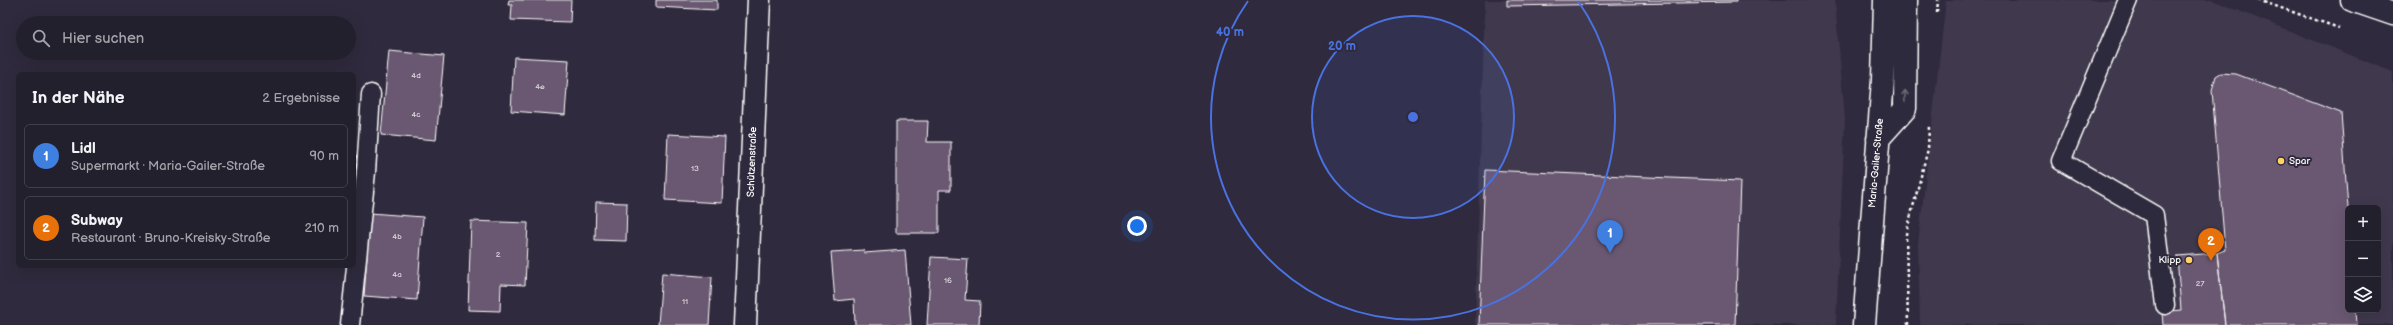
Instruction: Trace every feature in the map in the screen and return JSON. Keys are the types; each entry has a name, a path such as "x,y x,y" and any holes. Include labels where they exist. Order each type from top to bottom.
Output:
{"main road":[{"name":"Schützenstraße","path":"745,325 759,0"},
{"name":"Maria-Gailer-Straße","path":"1864,325 1883,80 1884,0"},
{"path":"1878,139 1905,109 1906,0"},
{"path":"2352,0 2393,14"}],"lane":[{"path":"2128,0 2061,161 2154,215 2165,305"},
{"path":"356,268 366,172 371,94"},
{"path":"350,325 356,268"}],"path":[{"path":"1937,16 1938,0"},
{"path":"2258,0 2340,28"},
{"path":"1908,325 1906,234 1928,149 1930,118"}],"shaded area":[{"path":"1485,0 1835,0 1845,119 1836,325 1475,325"},
{"path":"1946,0 2212,0 2393,72 2393,325 1920,325 1918,244"}],"building":[{"path":"509,0 571,0 570,22 511,20 512,5 508,5"},
{"path":"656,0 717,0 717,10 656,7"},
{"path":"1507,0 1736,0 1736,2 1507,6"},
{"path":"389,51 444,56 436,140 381,135"},
{"path":"514,57 569,60 565,115 511,111"},
{"name":"Spar","path":"2221,73 2236,74 2341,113 2348,205 2345,205 2345,313 2356,313 2357,325 2225,325 2217,253 2225,250 2212,90 2216,76"},
{"path":"896,121 928,121 927,142 951,142 951,190 939,190 939,233 896,233"},
{"path":"668,134 725,137 722,203 665,200"},
{"path":"1485,170 1740,181 1735,325 1479,325"},
{"path":"596,202 627,203 626,241 595,240"},
{"path":"370,213 423,217 417,300 364,296"},
{"path":"471,221 528,223 525,285 501,284 500,311 468,310"},
{"path":"864,250 864,253 905,250 911,325 855,325 854,299 835,301 831,252"},
{"path":"2217,253 2225,325 2163,325 2162,312 2181,310 2177,256"},
{"path":"931,257 968,259 965,300 980,301 979,325 927,325"},
{"path":"662,273 712,277 709,325 658,325"}],"place":[{"name":"Spar","path":"2281,161"},
{"name":"Lidl","path":"1610,253"},
{"name":"Klipp","path":"2189,260"},
{"name":"Subway","path":"2211,261"}]}
